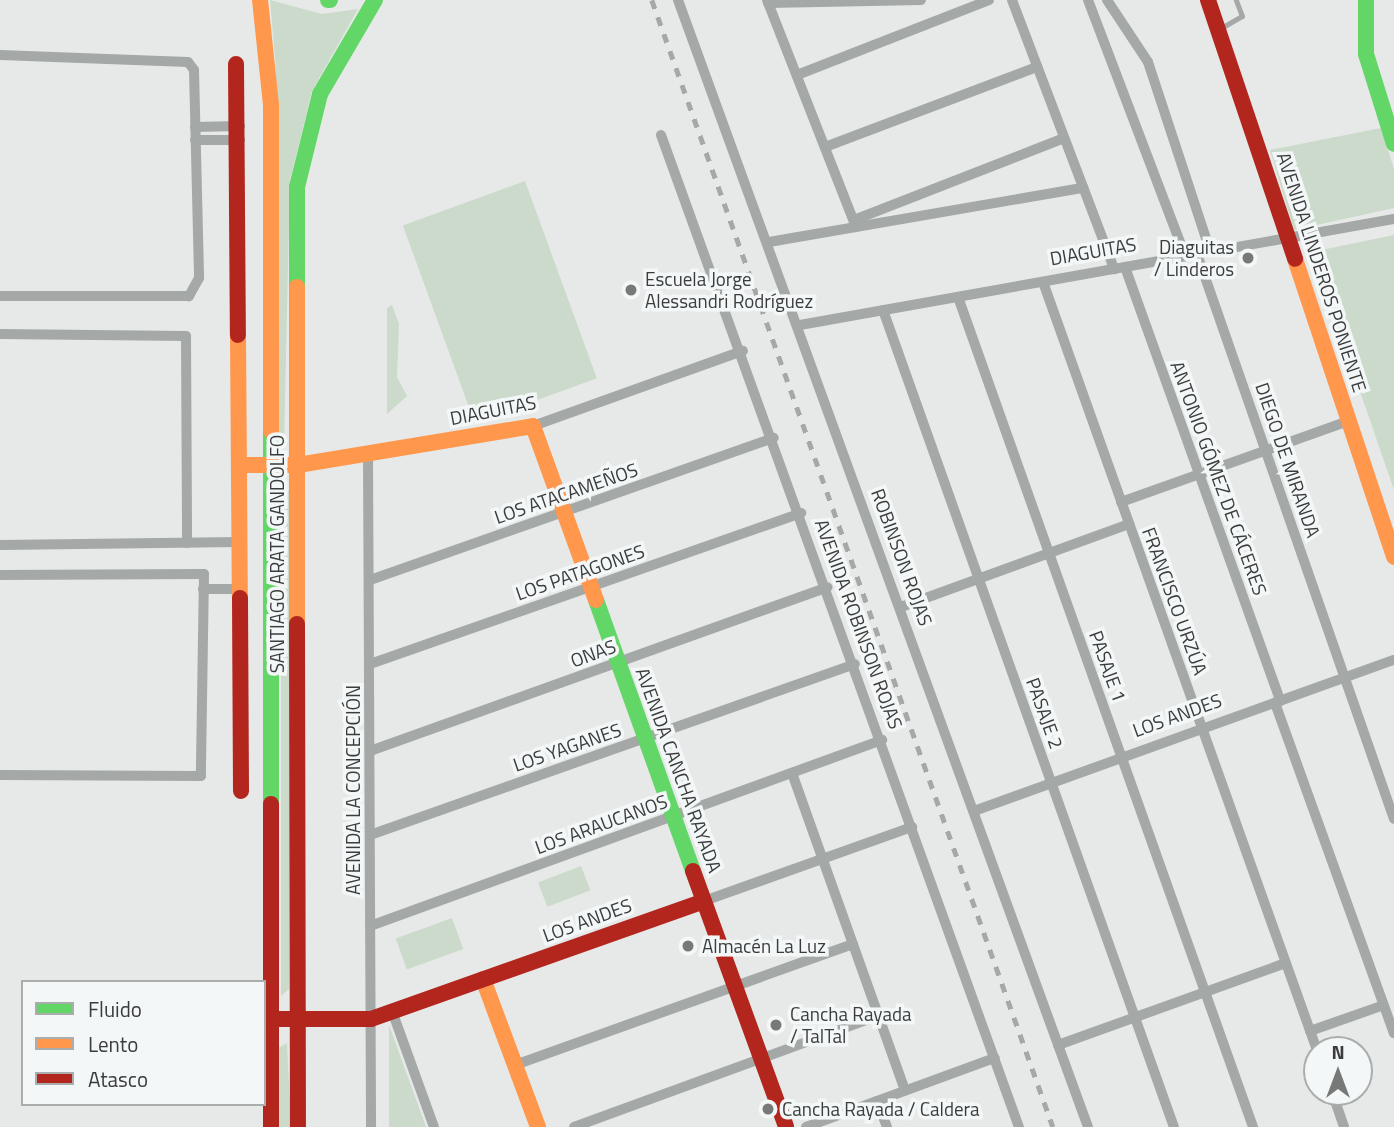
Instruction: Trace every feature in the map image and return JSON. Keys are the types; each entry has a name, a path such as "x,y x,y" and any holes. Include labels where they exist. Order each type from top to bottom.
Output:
{"street":[{"name":"SANTIAGO ARATA GANDOLFO","path":"260,0 271,73 271,1127"},
{"name":"SANTIAGO ARATA GANDOLFO","path":"298,1127 299,170 330,72 375,0"},
{"name":"ROBINSON ROJAS","path":"678,0 800,325 1088,1127"},
{"path":"855,223 767,1 921,0"},
{"path":"796,75 989,0"},
{"name":"ANTONIO GÓMEZ DE CÁCERES","path":"1012,0 1083,188 1119,268 1199,474 1277,702"},
{"path":"1088,0 1185,256"},
{"path":"1107,0 1148,62 1210,251"},
{"name":"AVENIDA LINDEROS PONIENTE","path":"1208,0 1221,28 1394,557"},
{"path":"1366,0 1366,54 1393,137"},
{"path":"0,55 181,58 194,70 199,278 189,296 0,296"},
{"path":"236,64 240,133 241,791"},
{"path":"825,147 1037,66"},
{"path":"195,127 240,133"},
{"path":"195,140 240,133"},
{"name":"AVENIDA ROBINSON ROJAS","path":"661,135 743,351 1019,1127"},
{"path":"855,223 1064,138"},
{"path":"769,242 855,223 1083,188"},
{"name":"DIAGUITAS","path":"800,325 1394,219"},
{"name":"DIEGO DE MIRANDA","path":"1197,254 1346,677"},
{"name":"FRANCISCO URZÚA","path":"1043,282 1312,1036"},
{"name":"PASAJE 1","path":"957,297 1253,1127"},
{"name":"PASAJE 2","path":"883,310 1174,1127"},
{"path":"0,334 186,336 187,543"},
{"name":"DIAGUITAS","path":"240,465 298,465 533,426 743,351"},
{"path":"1121,502 1349,421"},
{"name":"AVENIDA CANCHA RAYADA","path":"533,426 786,1127"},
{"name":"LOS ATACAMEÑOS","path":"370,580 774,438"},
{"name":"AVENIDA LA CONCEPCIÓN","path":"368,454 371,1127"},
{"name":"LOS PATAGONES","path":"370,664 801,513"},
{"path":"901,607 1129,524"},
{"path":"0,545 240,542"},
{"path":"0,575 204,574 201,776 0,775"},
{"name":"ONAS","path":"370,751 827,587"},
{"path":"203,589 240,589"},
{"name":"LOS ANDES","path":"974,811 1394,660"},
{"name":"LOS YAGANES","path":"370,835 855,664"},
{"path":"1346,677 1394,819"},
{"path":"1277,702 1393,1026"},
{"name":"LOS ARAUCANOS","path":"370,926 882,740"},
{"path":"792,773 905,1091"},
{"name":"LOS ANDES","path":"271,1019 371,1019 912,827"},
{"path":"515,1065 853,944"},
{"path":"1058,1045 1286,963"},
{"path":"483,979 538,1127"},
{"path":"1310,1031 1384,1005"},
{"path":"391,1011 434,1127"},
{"path":"574,1127 878,1016"},
{"path":"806,1127 995,1058"},
{"path":"877,1101 887,1127"},
{"path":"1337,1106 1344,1127"}],"lane":[{"path":"1221,28 1242,16 1236,0"}],"green space":[{"path":"270,0 322,14 358,9 312,91 290,180 284,445 275,440 276,69"},
{"path":"1381,128 1394,169 1394,208 1294,230 1270,150"},
{"path":"525,181 597,378 475,423 403,225"},
{"path":"1394,235 1394,490 1312,252"},
{"path":"392,305 399,324 397,377 407,396 387,414 387,308"},
{"path":"281,486 291,492 289,989 281,996"},
{"path":"581,866 590,890 547,907 538,882"},
{"path":"452,918 463,949 407,970 396,939"},
{"path":"389,1025 426,1127 389,1127"},
{"path":"287,1043 291,1127 277,1127 278,1048"}],"railway":[{"path":"652,0 1053,1127"}],"traffic: fast":[{"path":"297,287 297,187 320,94 375,0"},
{"path":"1366,0 1366,54 1394,144"},
{"path":"271,431 271,804"},
{"path":"596,600 693,871"}],"traffic: slow":[{"path":"260,0 271,105 271,431"},
{"path":"1295,259 1394,557"},
{"path":"297,287 297,624"},
{"path":"238,335 240,598"},
{"path":"240,465 298,465 533,426 596,600"},
{"path":"483,979 538,1127"}],"traffic: jam":[{"path":"1208,0 1295,259"},
{"path":"236,64 238,335"},
{"path":"240,598 241,791"},
{"path":"297,624 298,1127"},
{"path":"271,804 271,1127"},
{"path":"693,871 786,1127"},
{"path":"270,1019 371,1019 704,901"}],"place":[{"name":"Diaguitas / Linderos","path":"1248,258"},
{"name":"Escuela Jorge Alessandri Rodríguez","path":"631,290"},
{"name":"Almacén La Luz","path":"688,946"},
{"name":"Cancha Rayada / TalTal","path":"776,1025"},
{"name":"Cancha Rayada / Caldera","path":"768,1109"}]}
